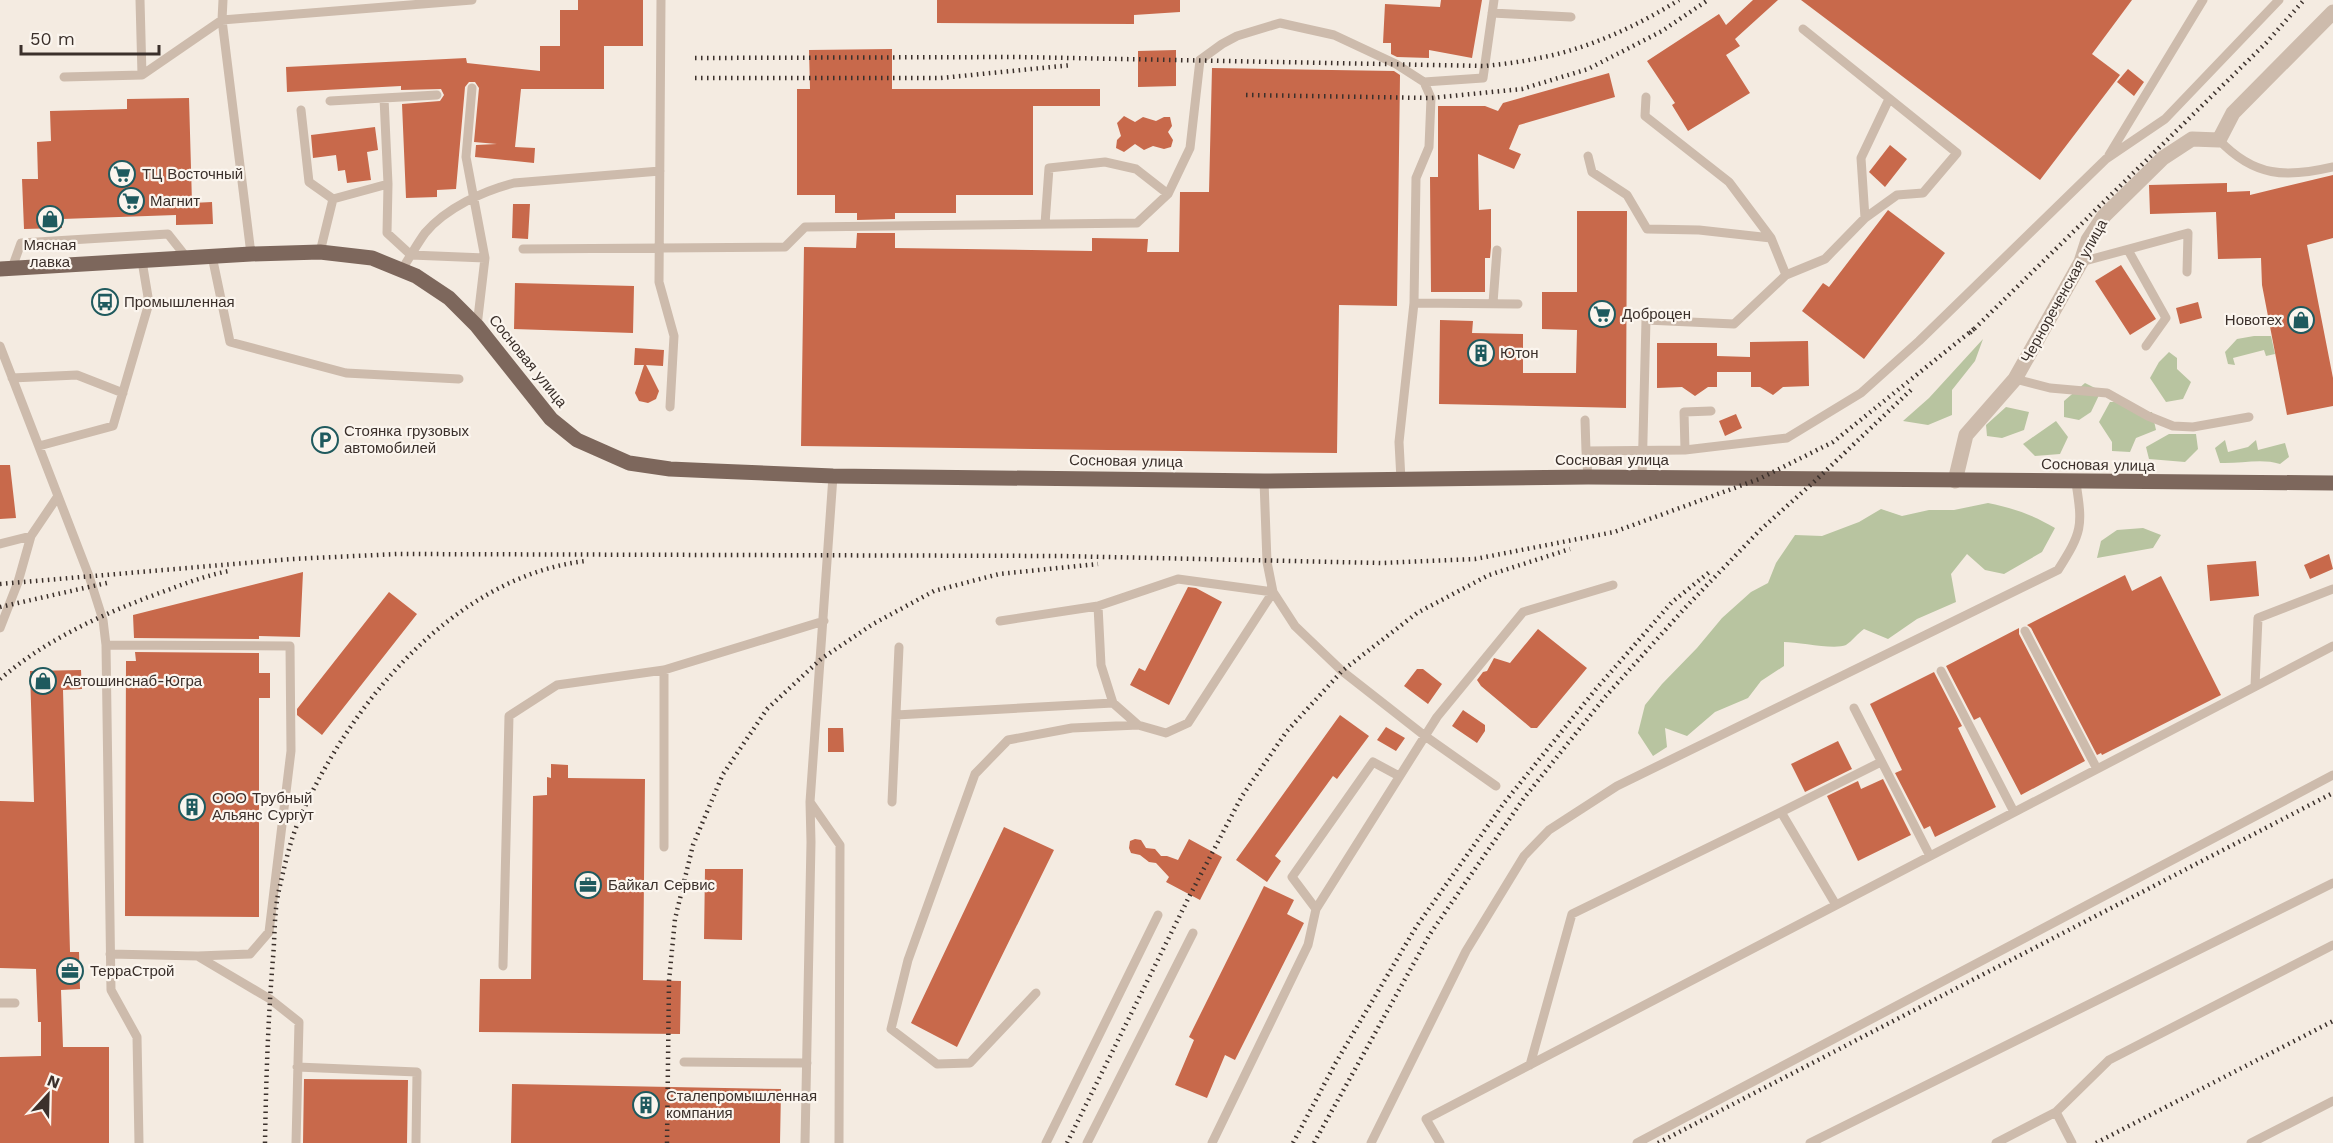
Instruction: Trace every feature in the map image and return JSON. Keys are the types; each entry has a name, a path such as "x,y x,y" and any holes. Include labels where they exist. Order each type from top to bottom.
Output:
{"main road":[{"name":"Сосновая улица","path":"6,269 251,254 320,252 372,258 402,269 449,298 477,326 551,419 577,440 629,463 670,469 833,476 1264,481 1588,477 2076,483 2333,483"}],"street":[{"path":"2219,140 2233,113 2333,12"},
{"name":"Чернореченская улица","path":"1955,481 1966,435 2015,379 2081,262 2088,240 2104,216 2163,158 2192,139 2219,140"}],"lane":[{"path":"140,0 142,75"},
{"path":"223,0 222,20 251,254"},
{"path":"64,77 142,75 222,20 409,3 472,0"},
{"path":"661,0 659,282 674,336 670,407"},
{"path":"1424,82 1483,78 1494,0"},
{"path":"2106,159 2202,0"},
{"path":"1586,451 1685,450 1787,438 1861,393 1919,341 2106,159 2165,119 2279,0"},
{"path":"1492,13 1571,17"},
{"path":"523,249 785,247 805,227 1137,223 1168,194 1190,148 1200,60 1237,36 1280,23 1334,34 1396,64 1424,82 1431,98 1429,147 1416,178 1414,303 1399,442 1401,480"},
{"path":"1642,478 1646,320 1734,324 1786,275 1825,259 1865,218 1897,195 1923,193 1957,153 1803,29"},
{"path":"472,88 466,157 485,258 477,326"},
{"path":"330,101 436,95"},
{"path":"1646,97 1646,116 1729,182 1771,238 1786,275"},
{"path":"384,98 388,184 387,233 411,255 485,258"},
{"path":"1865,218 1861,158 1889,99"},
{"path":"301,110 309,182 333,199"},
{"path":"2219,140 2247,162 2272,173 2306,174 2333,167"},
{"path":"1588,156 1592,172 1627,195 1647,229 1699,230 1771,238"},
{"path":"1045,224 1048,168 1105,162 1136,169 1168,194"},
{"path":"402,269 425,234 439,219 497,188 514,183 660,171"},
{"path":"333,199 388,184"},
{"path":"320,252 333,199"},
{"path":"2081,262 2188,233 2187,272"},
{"path":"6,269 21,243 168,234 188,258"},
{"path":"1492,303 1497,250"},
{"path":"2128,250 2166,318 2146,346"},
{"path":"212,256 230,342 346,373 459,379"},
{"path":"39,446 113,426 149,303 142,261"},
{"path":"1414,303 1518,304"},
{"path":"0,346 58,495 103,620 106,645 111,990 137,1037 139,1143"},
{"path":"12,378 77,375 123,393"},
{"path":"2015,379 2050,388 2107,393 2148,416 2173,426 2193,427 2249,417"},
{"path":"1685,450 1684,412 1711,411"},
{"path":"1585,420 1588,477"},
{"path":"805,1143 810,802 833,476"},
{"path":"1264,481 1267,562 1273,592 1295,626 1338,667 1425,736 1496,786"},
{"path":"1371,1143 1466,951 1524,856 1549,830 1617,786 2058,570 2076,541 2080,525 2081,516 2076,483"},
{"path":"0,628 18,582 32,536 58,495"},
{"path":"0,544 32,536"},
{"path":"1000,621 1098,606 1178,579 1273,592"},
{"path":"1212,1143 1308,945 1316,909 1437,717 1523,612 1613,585"},
{"path":"2255,687 2258,618 2333,589"},
{"path":"1036,993 970,1062 937,1064 891,1029 908,960 975,774 1008,740 1072,728 1138,725 1166,733 1188,723 1273,592"},
{"path":"1098,606 1101,665 1113,703 1138,725"},
{"path":"503,966 509,716 557,685 664,670 824,621"},
{"path":"2025,631 2097,769"},
{"path":"106,645 290,646 291,752 268,932 250,954 198,956 110,954"},
{"path":"892,802 899,647"},
{"path":"1440,1143 1426,1119 2255,687 2331,651"},
{"path":"664,670 664,847"},
{"path":"1941,671 2014,812"},
{"path":"896,715 1113,703"},
{"path":"1854,708 1930,856"},
{"path":"1316,909 1292,877 1373,762 1399,777"},
{"path":"1530,1065 1572,914 1881,762"},
{"path":"1637,1143 2333,775"},
{"path":"810,802 840,845 839,1143"},
{"path":"1780,812 1836,905"},
{"path":"1810,1143 2333,883"},
{"path":"1046,1143 1158,915"},
{"path":"1087,1143 1193,933"},
{"path":"1996,1143 2056,1112 2109,1060 2333,945"},
{"path":"198,956 270,999 299,1022 296,1143"},
{"path":"0,1003 15,1003"},
{"path":"684,1062 807,1063"},
{"path":"297,1067 417,1072 416,1143"},
{"path":"2250,1143 2333,1101"},
{"path":"2056,1112 2072,1143"}],"green space":[{"path":"2271,336 2275,354 2266,356 2264,350 2233,358 2235,365 2228,364 2225,352 2237,339"},
{"path":"1983,339 1975,361 1952,390 1952,415 1928,425 1903,421 1929,398"},
{"path":"2169,352 2177,358 2177,369 2191,382 2183,399 2166,402 2150,378 2159,362"},
{"path":"2085,383 2101,391 2091,412 2079,420 2064,417 2064,401"},
{"path":"2110,402 2129,402 2134,412 2152,412 2156,430 2136,438 2130,452 2112,451 2112,442 2099,422"},
{"path":"2006,407 2029,412 2024,430 2002,438 1987,436 1986,425"},
{"path":"2056,421 2068,437 2060,454 2035,456 2023,444"},
{"path":"2169,434 2196,434 2198,449 2185,462 2149,459 2146,447"},
{"path":"2225,440 2228,452 2248,447 2256,440 2258,450 2285,443 2289,457 2280,464 2258,461 2220,463 2215,448"},
{"path":"1988,503 2023,512 2055,528 2042,552 2004,574 1985,570 1967,554 1951,574 1956,602 1917,619 1888,639 1864,629 1846,645 1841,646 1784,642 1784,666 1761,681 1748,698 1715,712 1687,736 1665,728 1667,747 1653,756 1638,733 1645,705 1722,618 1751,592 1768,583 1776,563 1795,535 1822,536 1859,522 1881,509 1902,516 1929,510 1954,510"},
{"path":"2143,528 2161,535 2153,548 2097,558 2101,541 2117,530"}],"building":[{"path":"578,0 643,0 643,46 604,46 604,89 521,89 515,147 535,148 534,163 475,157 476,145 497,144 474,142 479,88 475,82 469,82 465,87 456,189 437,190 437,197 406,198 402,104 440,101 444,95 441,89 401,90 401,86 287,92 286,67 466,58 467,63 540,71 540,46 560,46 560,10 578,10"},
{"path":"937,0 1180,0 1180,12 1134,15 1134,24 937,23"},
{"path":"1441,0 1482,0 1472,58 1429,50 1429,58 1397,57 1391,54 1391,43 1383,43 1385,4 1440,7"},
{"path":"1753,0 1778,0 1735,39 1740,46 1726,55 1750,93 1688,131 1672,105 1675,103 1647,61 1719,14 1726,25"},
{"path":"1801,0 2132,0 2092,54 2120,75 2040,180"},
{"path":"892,49 892,89 1100,89 1100,106 1033,106 1033,195 956,195 956,213 895,213 895,219 857,220 857,213 835,213 835,195 797,195 797,89 810,89 809,50"},
{"path":"1176,50 1176,86 1138,87 1138,51"},
{"path":"1212,68 1394,71 1400,75 1397,306 1339,305 1337,453 801,446 804,247 856,248 857,233 895,233 895,248 1092,251 1092,238 1148,239 1147,252 1179,252 1180,192 1209,192"},
{"path":"2128,69 2144,82 2134,96 2117,82"},
{"path":"1609,73 1615,97 1519,125 1509,149 1521,154 1514,169 1478,154 1479,210 1491,209 1491,247 1490,258 1485,258 1485,292 1431,292 1430,177 1438,177 1438,106 1485,106 1498,111 1503,103"},
{"path":"189,98 192,203 212,202 213,224 176,225 176,215 62,219 62,228 24,229 22,179 38,179 37,142 51,141 50,111 127,109 127,99"},
{"path":"1124,116 1135,122 1143,117 1156,121 1170,117 1172,126 1168,132 1173,140 1171,147 1164,149 1153,146 1144,150 1135,144 1124,152 1116,148 1117,140 1121,136 1117,123"},
{"path":"375,127 378,150 367,152 371,180 347,183 345,170 338,171 336,155 313,158 311,135"},
{"path":"1890,145 1907,159 1885,187 1869,172"},
{"name":"Новотех","path":"2333,175 2333,238 2307,245 2333,378 2333,406 2287,415 2262,285 2261,258 2218,259 2216,212 2150,214 2149,185 2227,183 2227,192 2250,191 2250,195"},
{"path":"513,204 530,204 528,239 512,238"},
{"path":"1888,210 1945,253 1864,359 1802,311 1823,283 1829,287"},
{"path":"1577,211 1627,211 1626,408 1439,404 1440,320 1473,321 1472,333 1523,334 1523,373 1576,373 1577,330 1542,329 1542,292 1577,292"},
{"path":"2121,265 2156,319 2130,335 2095,281"},
{"path":"515,283 634,286 633,333 514,329"},
{"path":"2198,302 2202,318 2180,324 2176,308"},
{"path":"1808,341 1809,386 1783,387 1773,395 1760,387 1751,387 1751,372 1717,372 1717,387 1708,387 1695,396 1682,387 1657,388 1657,343 1717,343 1717,356 1750,357 1750,342"},
{"path":"635,348 664,350 663,366 646,365 659,391 656,399 648,403 639,401 635,393 644,365 634,365"},
{"path":"1736,414 1742,428 1725,436 1719,421"},
{"path":"0,465 10,465 16,518 0,519"},
{"path":"2329,554 2333,569 2310,579 2304,565"},
{"path":"2256,561 2259,596 2210,601 2207,565"},
{"path":"303,572 300,637 134,638 133,615"},
{"path":"2125,575 2132,591 2161,576 2221,695 2102,755 2101,753 2097,755 2031,628 2027,625"},
{"path":"1188,587 1196,588 1222,602 1169,705 1130,685 1139,668 1145,671"},
{"path":"389,592 417,614 322,735 297,715 297,709"},
{"path":"2019,628 2019,634 2085,761 2021,795 1980,717 1974,720 1946,666"},
{"path":"1538,629 1587,668 1537,728 1531,728 1481,686 1477,680 1483,672 1487,671 1494,658 1510,663"},
{"name":"ООО Трубный Альянс Сургут","path":"135,652 259,653 259,673 270,673 270,698 259,698 259,917 125,916 126,661 136,661"},
{"path":"1417,669 1423,669 1442,684 1428,704 1404,686"},
{"path":"81,670 82,689 63,690 70,952 79,952 80,989 61,990 63,1047 109,1047 109,1143 0,1143 0,1057 41,1056 41,1022 38,1022 36,969 0,968 0,801 34,802 30,671"},
{"path":"1934,672 1962,726 1958,728 1996,807 1935,837 1930,826 1924,829 1895,773 1902,770 1870,704"},
{"path":"1463,710 1485,725 1485,731 1477,743 1452,726"},
{"path":"1340,715 1369,736 1337,779 1333,776 1275,856 1281,861 1267,882 1236,860"},
{"path":"1386,727 1405,738 1396,751 1377,740"},
{"path":"828,728 843,728 844,752 828,752"},
{"path":"1838,741 1852,769 1805,792 1791,764"},
{"name":"Байкал Сервис","path":"551,764 568,765 568,778 645,779 643,980 681,981 680,1034 479,1032 480,979 531,979 533,796 547,795 547,777 551,778"},
{"path":"1883,779 1911,835 1858,861 1827,796 1858,781 1861,789"},
{"path":"1004,827 1054,850 957,1047 911,1023"},
{"path":"1189,839 1222,857 1200,900 1166,882 1169,877 1156,863 1131,853 1130,841 1141,840 1146,848 1155,849 1161,856 1178,860"},
{"path":"705,869 743,869 742,940 704,939"},
{"path":"1264,886 1294,900 1287,914 1304,923 1235,1060 1225,1055 1207,1098 1175,1085 1194,1040 1189,1037"},
{"path":"304,1079 408,1080 407,1143 303,1143"},
{"name":"Сталепромышленная компания","path":"512,1084 781,1089 780,1143 511,1143"}],"railway":[{"path":"695,58 1018,57 1485,66 1557,54 1594,43 1646,19 1679,0"},
{"path":"1246,95 1431,98 1522,89 1588,69 1662,31 1708,0"},
{"path":"1970,333 2266,43 2304,0"},
{"path":"695,78 941,78 1072,65"},
{"path":"0,584 292,559 397,554 1062,556 1382,563 1475,559 1614,532 1759,479 1833,442 1975,328"},
{"path":"1314,1143 1430,934 1524,798 1605,697 1684,609 1760,530 1912,389"},
{"path":"1067,1143 1190,895 1242,796 1287,731 1342,671 1417,613 1489,575 1570,549"},
{"path":"265,1143 277,898 296,828 320,777 346,733 377,692 411,653 450,620 492,592 537,572 585,561"},
{"path":"667,1143 669,981 675,919 693,845 723,774 767,709 821,659 873,624 934,591 999,574 1098,564"},
{"path":"1293,1143 1335,1064 1416,927 1504,803 1596,689 1672,602 1712,570"},
{"path":"0,679 36,652 73,630 133,603 229,571"},
{"path":"0,607 111,582"},
{"path":"1658,1143 2333,793"},
{"path":"2096,1143 2333,1021"}],"place":[{"name":"ТЦ Восточный","path":"122,174"},
{"name":"Магнит","path":"131,201"},
{"name":"Мясная лавка","path":"50,219"},
{"name":"Промышленная","path":"105,302"},
{"name":"Доброцен","path":"1602,314"},
{"name":"Новотех","path":"2301,320"},
{"name":"Ютон","path":"1481,353"},
{"name":"Стоянка грузовых автомобилей","path":"325,440"},
{"name":"Автошинснаб-Югра","path":"43,681"},
{"name":"ООО Трубный Альянс Сургут","path":"192,807"},
{"name":"Байкал Сервис","path":"588,885"},
{"name":"ТерраСтрой","path":"70,971"},
{"name":"Сталепромышленная компания","path":"646,1105"}]}
